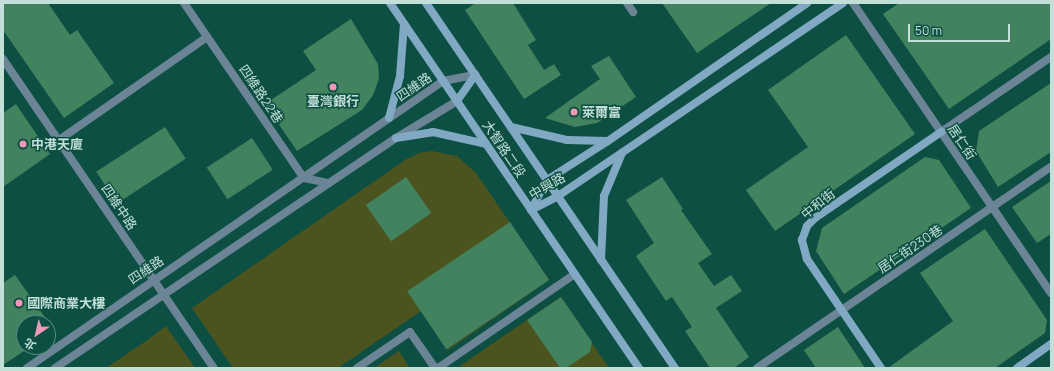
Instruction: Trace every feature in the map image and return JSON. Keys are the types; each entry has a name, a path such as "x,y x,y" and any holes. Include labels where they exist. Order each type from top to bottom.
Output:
{"street":[{"name":"四維路22巷","path":"184,3 304,178"},
{"name":"大智路二段","path":"390,3 639,368"},
{"name":"大智路二段","path":"426,3 675,368"},
{"path":"628,3 633,12"},
{"name":"中興路","path":"531,210 547,180 608,141 807,3"},
{"name":"中興路","path":"531,210 558,196 843,3"},
{"name":"居仁街","path":"853,3 1051,293"},
{"path":"389,118 400,76 404,24"},
{"path":"59,140 207,38"},
{"path":"941,132 1051,57"},
{"name":"四維中路","path":"3,59 214,368"},
{"path":"55,368 328,183 396,138 457,101 475,75"},
{"name":"四維路","path":"27,368 443,81 475,75"},
{"path":"511,127 567,140 608,141"},
{"path":"396,138 432,132 486,144"},
{"name":"中和街","path":"881,368 804,254 802,240 807,226 941,132"},
{"path":"601,260 604,196 622,153"},
{"name":"居仁街230巷","path":"757,368 1051,167"},
{"path":"304,178 328,183"},
{"path":"438,368 575,274"},
{"path":"357,368 410,332 435,368"},
{"path":"1016,368 1051,344"}],"green space":[{"path":"432,151 457,156 476,173 549,280 448,350 421,311 338,368 233,368 192,308 405,160 419,153"},
{"path":"561,297 609,368 457,368 502,337"},
{"path":"166,326 195,368 106,368 146,341"},
{"path":"399,351 410,368 374,368"}],"building":[{"path":"3,3 48,3 70,35 77,30 114,83 64,118 3,30"},
{"path":"476,3 513,3 536,40 528,45 544,70 554,64 561,75 524,99 465,10"},
{"path":"662,3 771,3 697,53"},
{"path":"899,3 1051,3 1051,39 949,109 883,14"},
{"name":"臺灣銀行","path":"351,19 378,64 379,79 373,95 362,110 297,151 265,104 316,70 303,51"},
{"path":"846,35 915,134 775,231 746,190 808,147 768,90"},
{"path":"609,56 636,97 597,123 575,127 545,118 600,79 591,66"},
{"path":"1051,83 1051,152 998,187 976,151 979,131"},
{"name":"中港天廈","path":"16,104 50,154 3,187 3,113"},
{"path":"165,127 186,159 117,204 96,172"},
{"path":"252,138 273,170 227,199 207,167"},
{"path":"925,157 939,160 971,208 844,294 816,251 822,228"},
{"path":"406,177 431,213 391,241 366,205"},
{"path":"662,177 683,209 681,210 712,254 698,263 714,286 731,275 742,291 716,308 749,357 734,368 710,368 685,331 692,327 672,297 666,301 636,256 654,243 626,200"},
{"path":"1051,181 1051,234 1037,243 1012,207"},
{"path":"510,222 549,280 446,349 407,291"},
{"path":"985,229 1047,320 1045,333 995,368 888,368 953,321 920,273"},
{"name":"國際商業大樓","path":"15,275 43,315 16,315 16,355 18,355 3,365 3,283"},
{"path":"561,297 592,342 590,352 566,368 560,368 527,320"},
{"path":"838,327 865,368 816,368 804,350"}],"place":[{"name":"臺灣銀行","path":"333,87"},
{"name":"萊爾富","path":"574,112"},
{"name":"中港天廈","path":"23,144"},
{"name":"國際商業大樓","path":"19,303"}]}
